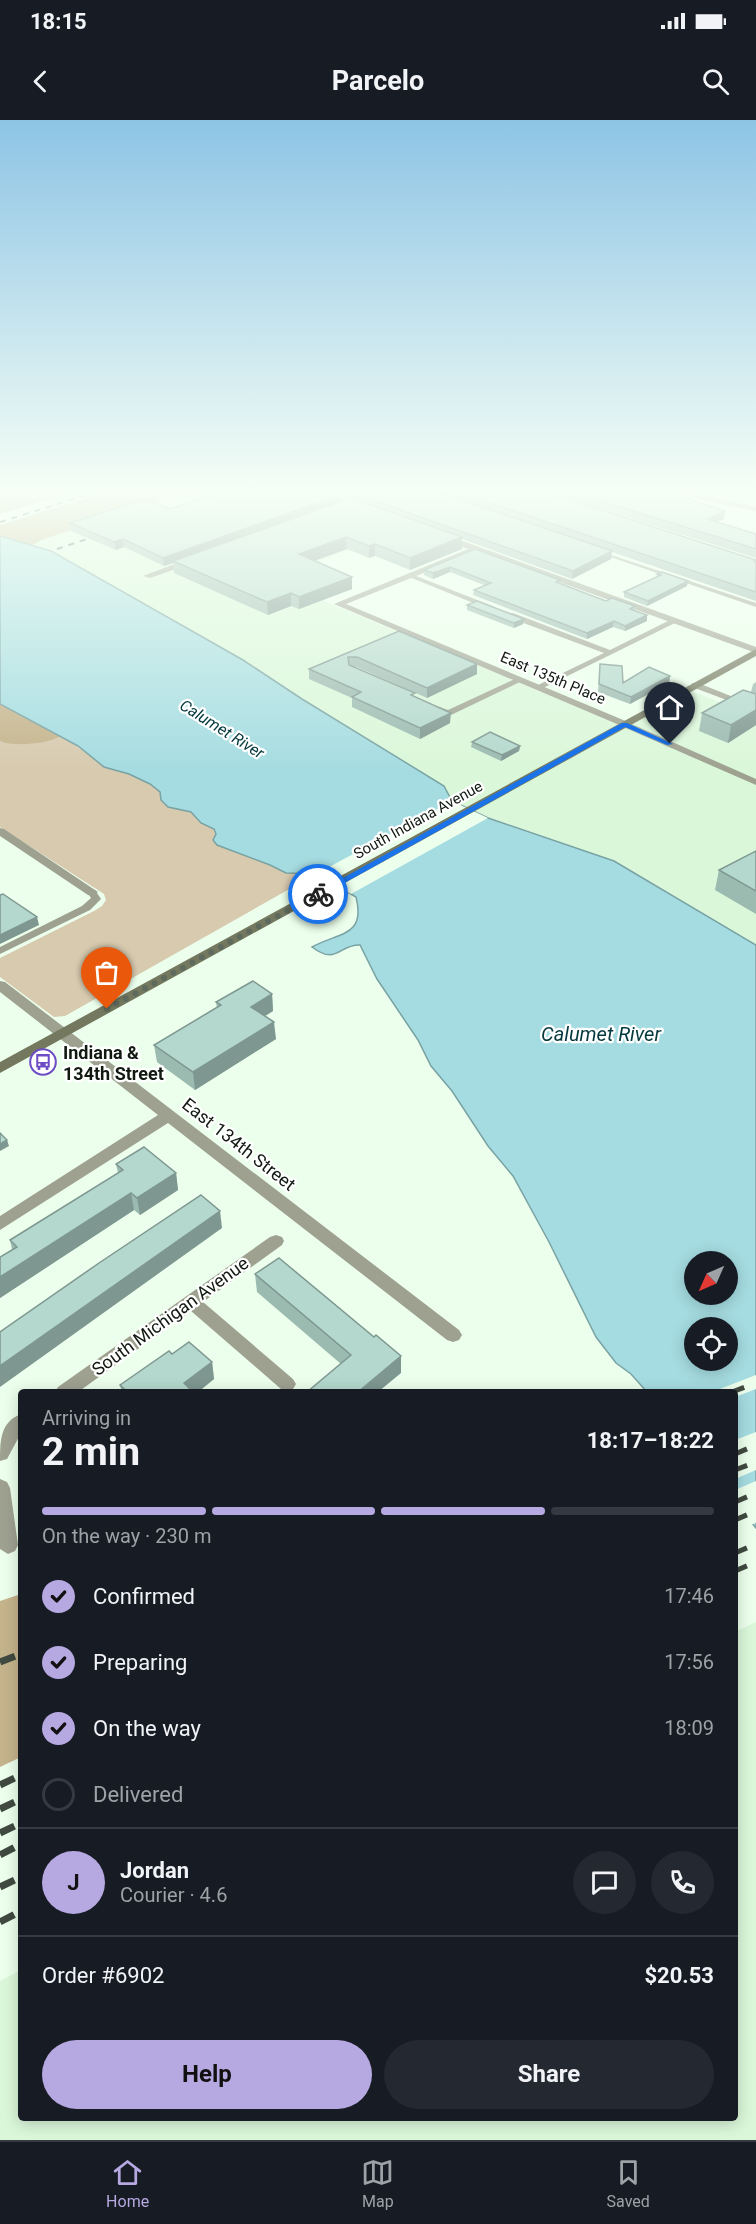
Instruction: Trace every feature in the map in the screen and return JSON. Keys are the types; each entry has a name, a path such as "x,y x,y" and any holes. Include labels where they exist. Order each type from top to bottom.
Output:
{"main road":[{"name":"South Indiana Avenue","path":"0,1068 756,651"}],"street":[{"name":"East 135th Place","path":"386,584 338,604 624,724"},
{"path":"573,584 756,651"},
{"path":"0,831 92,892"},
{"name":"East 134th Street","path":"0,985 453,1335"},
{"path":"0,1224 169,1115"},
{"name":"South Michigan Avenue","path":"68,1389 276,1240"},
{"path":"191,1301 287,1384"},
{"path":"0,1453 18,1425"},
{"path":"0,1488 4,1547"}],"lane":[{"path":"433,584 610,653"},
{"path":"696,584 756,605"},
{"path":"539,688 675,621"},
{"path":"427,704 448,713 520,680"},
{"path":"695,685 756,709"},
{"name":"East 135th Place","path":"624,724 756,782"},
{"path":"0,951 86,908 96,899 92,892"}],"shaded area":[{"path":"110,584 284,584 625,727 691,691 756,716 756,945 653,883 488,818 452,801 443,786 243,660"},
{"path":"0,704 61,736 31,744 0,741"},
{"path":"61,736 96,759 104,767 129,774 150,784 214,829 217,845 286,873 316,874 65,1016 54,1017 0,977 0,958 94,911 106,900 104,894 0,827 0,741 31,743 48,741"},
{"path":"18,1595 18,1758 0,1767 0,1601"},
{"path":"756,1622 756,2140 0,2140 0,1981 18,1972 18,2121 738,2121 738,1631"}],"water":[{"name":"Calumet River","path":"0,584 110,584 243,660 444,786 452,801 488,818 614,861 756,945 756,1528 738,1506 738,1389 644,1389 631,1374 616,1363 596,1337 513,1176 488,1146 452,1091 431,1066 418,1040 377,979 360,945 327,955 312,947 354,926 358,910 356,897 316,874 286,873 217,845 213,840 216,834 214,829 201,823 191,812 168,807 161,800 160,792 150,784 129,774 104,767 78,746 0,704"}],"pier":[{"path":"452,801 488,818 351,894 316,874"},
{"path":"756,1375 756,1389 738,1396 738,1389 720,1389"},
{"path":"756,1432 756,1470 738,1478 738,1439"},
{"path":"756,1481 756,1523 750,1525 738,1511 738,1489"}],"building":[{"path":"226,584 333,584 299,597 291,593 267,602"},
{"path":"488,584 562,584 606,601 612,598 635,606 630,609 647,615 625,626 614,621 587,633 474,590"},
{"path":"641,584 681,584 648,601 624,592"},
{"path":"733,584 756,584 756,592"},
{"path":"477,601 524,619 514,623 467,605"},
{"path":"399,631 477,664 427,688 357,657 348,657 349,665 415,693 411,695 451,713 420,728 352,697 361,692 309,669"},
{"path":"600,664 622,666 623,683 649,667 670,676 631,697 599,684"},
{"path":"743,690 756,694 756,710 731,725 702,713"},
{"path":"490,732 520,746 502,755 472,742"},
{"path":"756,851 756,891 719,870"},
{"path":"3,894 37,917 0,935 0,895"},
{"path":"253,981 272,994 251,1007 274,1022 193,1072 154,1045 221,1005 216,1002"},
{"path":"0,1133 7,1140 0,1144"},
{"path":"144,1147 176,1173 137,1198 131,1193 0,1277 0,1257 17,1247 10,1240 123,1170 116,1164"},
{"path":"201,1195 220,1211 0,1366 0,1332"},
{"path":"279,1258 374,1337 376,1335 401,1356 362,1389 311,1389 351,1355 255,1274"},
{"path":"189,1342 212,1362 184,1383 190,1389 124,1389 120,1385 169,1351 172,1354"}],"railway":[{"path":"738,1390 756,1383"},
{"path":"738,1453 756,1445"},
{"path":"738,1469 756,1462"},
{"path":"738,1501 756,1493"},
{"path":"738,1519 756,1511"},
{"path":"738,1552 756,1544"},
{"path":"738,1570 756,1562"},
{"path":"0,1662 18,1655"},
{"path":"0,1785 18,1776"},
{"path":"0,1809 18,1800"},
{"path":"0,1833 18,1824"},
{"path":"0,1855 18,1846"},
{"path":"0,1887 18,1878"},
{"path":"0,1922 18,1913"}],"way so far":[{"path":"107,1009 318,894"}],"place":[{"name":"Indiana & 134th Street","path":"43,1062"}],"route":[{"path":"318,894 624,724 670,744"}]}
